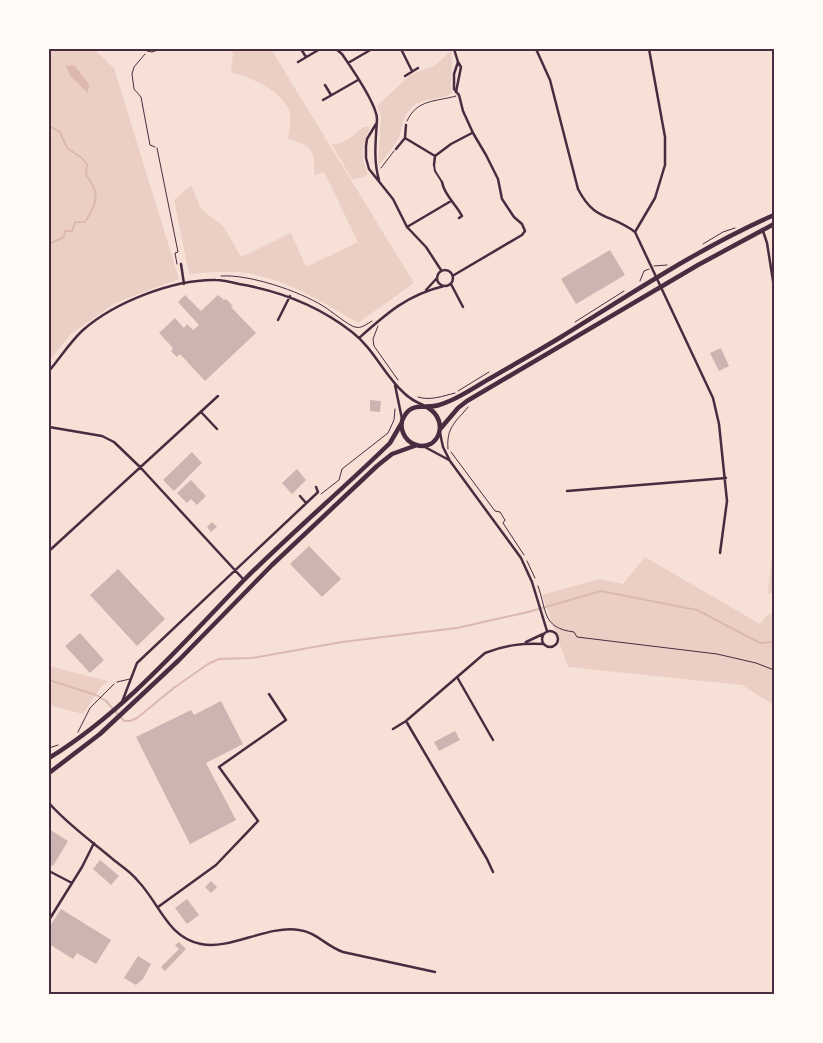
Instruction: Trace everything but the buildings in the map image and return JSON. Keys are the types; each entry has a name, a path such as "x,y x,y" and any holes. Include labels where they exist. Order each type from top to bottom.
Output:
{"main road":[{"path":"49,758 85,734 106,717 167,660 244,580 390,443 405,414 411,409 438,406 458,397 561,337 656,277 726,238 774,215"},
{"path":"49,773 89,744 125,711 179,660 272,564 392,454 419,445 430,444 436,440 440,430 458,408 467,401 660,286 774,224"},
{"path":"426,407 435,411 439,418 440,430"},
{"path":"402,422 403,434 408,441 419,445"}],"street":[{"path":"302,49 306,57"},
{"path":"298,62 320,49"},
{"path":"336,49 348,63 374,107 377,119 375,161 379,182"},
{"path":"401,49 412,71"},
{"path":"454,49 461,67 456,92"},
{"path":"536,49 550,80 576,181 583,198 594,211 604,218 628,227 635,232 713,398 719,424 726,478 727,501 720,553"},
{"path":"635,232 655,198 666,165 665,137 649,49"},
{"path":"348,63 373,50"},
{"path":"454,275 522,235 525,231 502,198 498,179 473,133 463,111 459,95 454,90 454,70 458,62"},
{"path":"406,76 418,68"},
{"path":"323,100 358,80"},
{"path":"325,85 331,95"},
{"path":"376,124 368,139 366,151 369,169 392,199 407,227 426,247 441,270"},
{"path":"396,148 404,138 406,125"},
{"path":"459,218 462,216 435,171 435,156 451,144 473,133"},
{"path":"404,138 435,156"},
{"path":"407,227 451,200"},
{"path":"762,230 767,243 774,287"},
{"path":"179,264 184,284"},
{"path":"425,291 437,278 441,270 447,269 454,275"},
{"path":"359,338 396,306 425,291 451,284 454,280 454,275"},
{"path":"437,278 438,283 444,286"},
{"path":"49,371 82,331 93,322 138,297 184,284 218,280 252,286 290,296 334,318 359,338 374,354 395,384 410,398 426,407"},
{"path":"451,284 463,307"},
{"path":"278,320 290,296"},
{"path":"395,384 402,422"},
{"path":"49,551 218,396"},
{"path":"201,412 217,429"},
{"path":"49,427 108,438 140,467 244,580"},
{"path":"440,430 450,461 521,558 541,601 547,631"},
{"path":"419,445 450,461"},
{"path":"567,491 726,478"},
{"path":"120,703 135,667 140,660 316,494 318,492 316,487"},
{"path":"300,496 306,503"},
{"path":"393,729 406,721 485,653 525,643 547,631"},
{"path":"525,643 552,646 557,641 556,634 547,631"},
{"path":"544,634 542,640 544,644"},
{"path":"457,677 493,740"},
{"path":"158,907 216,865 258,820 220,767 286,720 269,694"},
{"path":"406,721 487,858 493,872"},
{"path":"49,803 64,819 138,880 174,931 183,937 199,944 213,945 268,932 296,929 314,934 333,948 343,952 435,972"},
{"path":"49,920 72,884 94,843"},
{"path":"49,871 72,884"}],"lane":[{"path":"147,51 152,52 160,49"},
{"path":"157,148 178,252 175,253 179,264"},
{"path":"117,682 131,679"}],"path":[{"path":"147,51 134,67 132,74 134,88 141,97 150,145 157,148"},
{"path":"406,125 410,115 421,104 459,95"},
{"path":"376,170 381,168 396,148"},
{"path":"640,282 644,271"},
{"path":"219,276 250,279 296,293 316,301 334,312 352,327 358,328 373,320 379,327 375,331 374,346 398,379"},
{"path":"573,323 625,291"},
{"path":"410,398 412,396 424,399 437,398 455,393 494,370"},
{"path":"467,401 470,405 451,428 448,437 448,449 494,512 500,512 505,520 503,523 523,552 534,576 545,617 556,628 574,632 577,637 717,654 756,662 774,670"},
{"path":"316,494 321,494 335,484 340,478 342,469 388,433 394,420 396,405 400,404"},
{"path":"75,735 93,704 117,682"},
{"path":"49,748 60,745"}],"shaded area":[{"path":"49,49 94,49 114,68 179,279 115,303 71,334 49,361"},
{"path":"227,49 271,49 414,283 358,323 301,291 271,279 239,272 189,274 174,200 191,185 201,209 223,226 241,257 291,233 306,267 358,242 324,172 314,175 314,159 311,150 303,144 288,139 290,115 288,108 271,89 247,77 231,72 233,53"},
{"path":"451,51 452,93 420,102 411,108 405,118 399,137 378,165 381,117 377,106 410,75 434,66"},
{"path":"74,65 89,84 88,93 70,76 66,66"},
{"path":"363,127 370,127 363,150 365,167 368,174 361,178 352,179 332,145 342,143"},
{"path":"774,538 774,594 768,593"},
{"path":"645,557 760,624 767,615 774,613 774,705 742,685 568,667 542,595 599,579 623,584"},
{"path":"49,666 108,681 101,687 83,714 49,705"}],"waterway":[{"path":"49,106 50,126 60,132 67,148 82,158 87,165 86,175 94,188 96,198 95,204 85,222 75,222 72,231 65,231 64,237 49,244"},
{"path":"49,680 96,695 106,701 124,721 130,721 137,718 175,687 208,664 219,659 252,658 342,642 457,628 528,612 601,591 697,610 760,643 774,642"}]}
